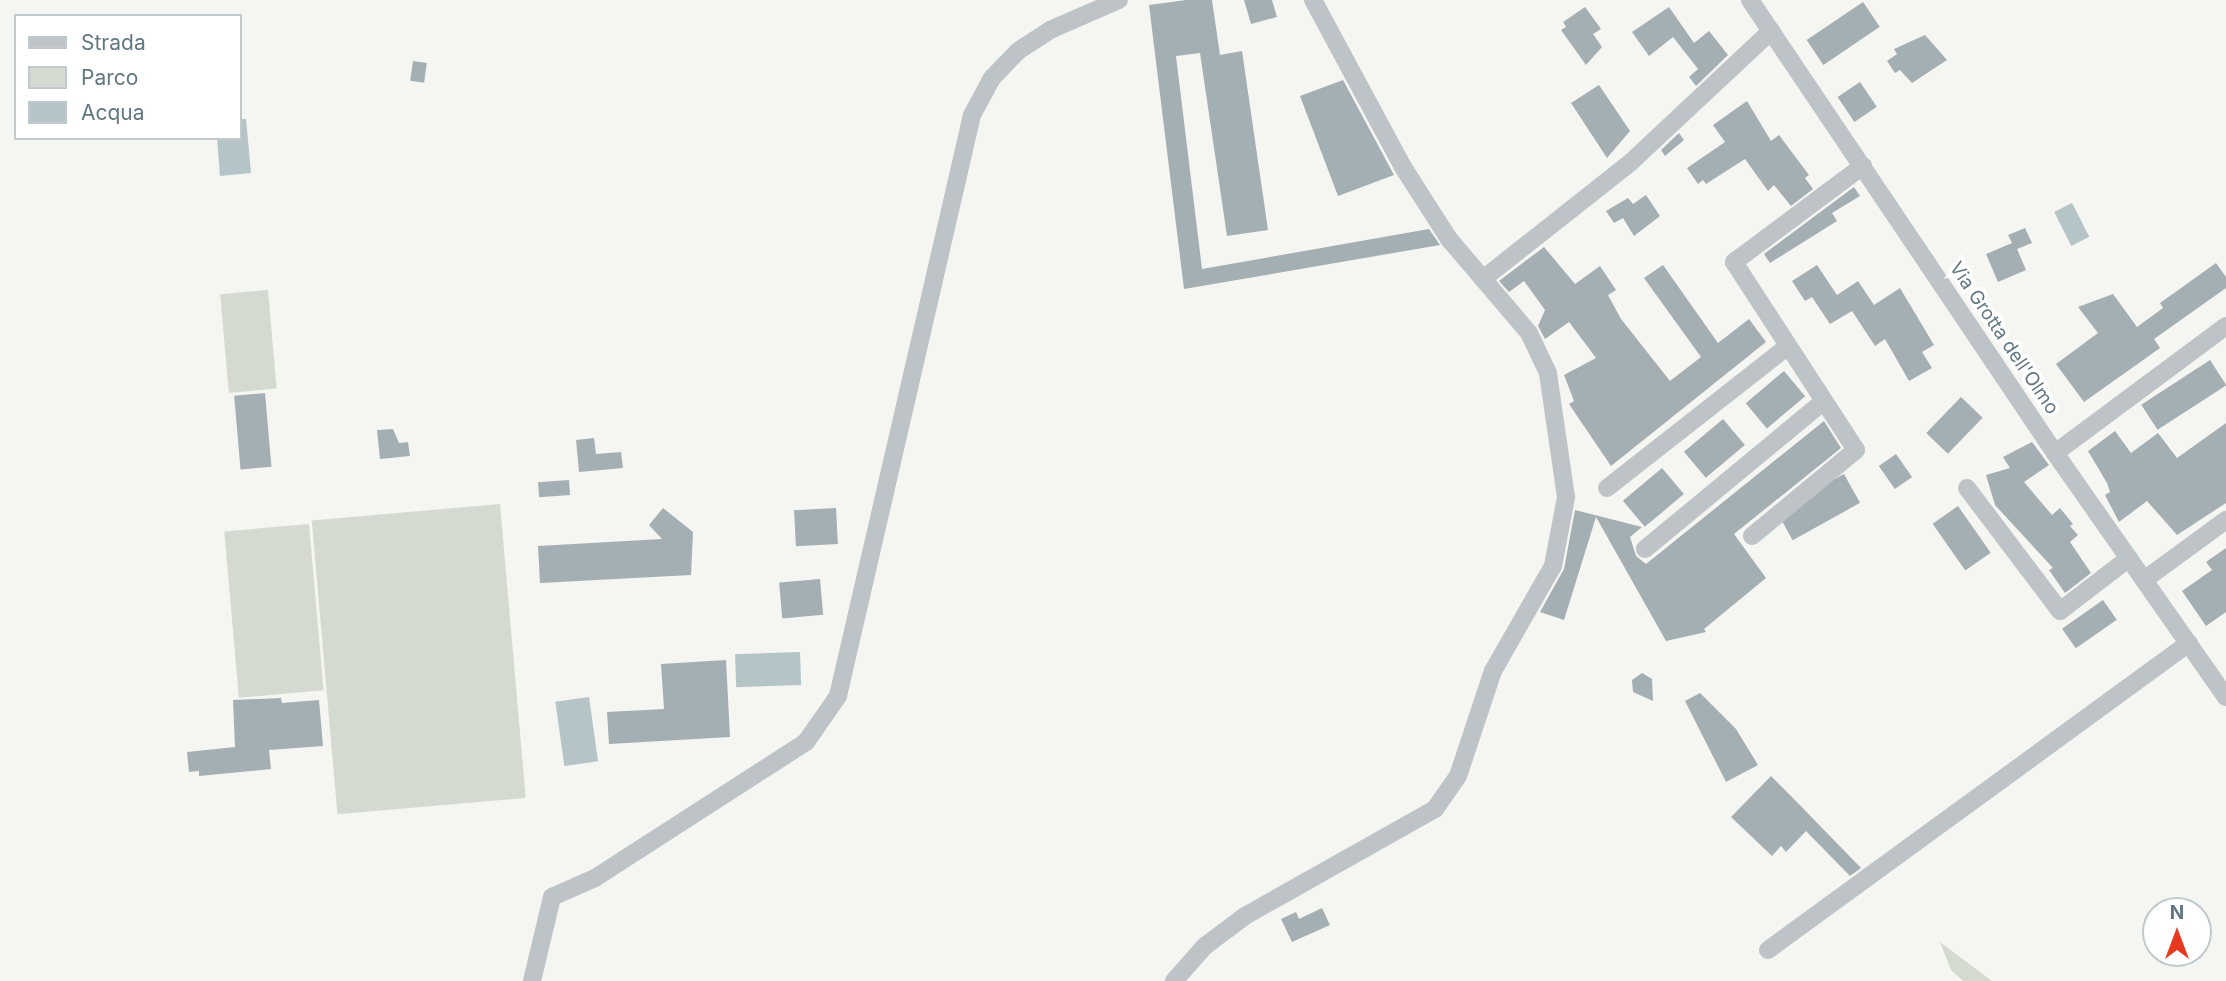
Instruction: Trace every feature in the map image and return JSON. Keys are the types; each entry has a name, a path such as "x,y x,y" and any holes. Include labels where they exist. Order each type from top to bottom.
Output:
{"street":[{"path":"532,981 552,897 595,878 806,742 838,696 972,115 992,78 1018,51 1050,30 1119,0"},
{"path":"1174,981 1205,946 1245,916 1435,809 1458,776 1493,671 1553,566 1566,497 1548,373 1529,332 1449,239 1403,167 1313,0"},
{"name":"Via Grotta dell'Olmo","path":"1750,0 2055,453 2226,697"},
{"path":"1483,278 1631,162 1771,31"},
{"path":"1752,536 1856,450 1734,262 1863,166"},
{"path":"2055,453 2226,326"},
{"path":"1607,488 1788,346"},
{"path":"1645,549 1824,401"},
{"path":"1967,488 2060,611 2129,558"},
{"path":"2144,580 2226,520"},
{"path":"1768,950 2189,643"}],"green space":[{"path":"268,290 277,389 229,393 220,294"},
{"path":"500,504 526,798 337,814 312,520"},
{"path":"309,524 324,690 239,698 224,531"},
{"path":"1940,942 1992,981 1963,981 1951,970"}],"water":[{"path":"242,119 246,119 251,173 220,176 217,140 242,140"},
{"path":"2072,203 2089,237 2071,246 2054,212"},
{"path":"800,652 801,685 736,687 735,654"},
{"path":"589,697 598,761 564,766 555,702"}],"building":[{"path":"1212,0 1220,55 1242,51 1268,230 1227,236 1200,53 1176,56 1202,269 1429,229 1440,245 1184,289 1149,5"},
{"path":"1244,0 1272,0 1277,17 1251,24"},
{"path":"1863,2 1880,27 1823,65 1807,40"},
{"path":"1585,7 1601,29 1593,34 1602,47 1586,65 1561,30 1566,27 1563,22"},
{"path":"1669,7 1694,43 1709,31 1728,55 1696,86 1689,77 1698,69 1673,37 1649,56 1632,32"},
{"path":"1925,35 1947,60 1912,83 1900,70 1895,73 1887,61 1897,54 1894,49"},
{"path":"413,61 427,63 424,83 410,81"},
{"path":"1343,80 1394,175 1338,196 1300,96"},
{"path":"1860,82 1877,107 1854,122 1838,97"},
{"path":"1599,85 1630,131 1607,158 1571,103"},
{"path":"1747,101 1771,141 1779,135 1809,175 1805,178 1813,189 1791,206 1774,185 1768,191 1745,159 1706,184 1703,180 1698,184 1687,168 1725,142 1713,125"},
{"path":"1679,133 1684,140 1665,156 1661,150"},
{"path":"1854,187 1860,196 1832,213 1837,221 1770,263 1764,254"},
{"path":"1646,195 1660,216 1634,236 1623,218 1614,223 1606,211 1628,198 1633,204"},
{"path":"2025,228 2032,243 2017,249 2026,270 1998,282 1986,254 2012,243 2008,235"},
{"path":"1544,247 1575,284 1600,266 1616,290 1608,295 1621,319 1670,381 1701,357 1644,278 1663,265 1718,343 1749,319 1766,342 1611,466 1569,404 1574,401 1564,375 1596,358 1569,322 1545,339 1538,326 1545,310 1524,281 1509,292 1499,281"},
{"path":"2216,263 2226,277 2226,288 2154,339 2160,348 2084,402 2056,364 2098,333 2078,307 2113,294 2137,327 2163,308 2160,303"},
{"path":"1817,265 1837,295 1858,281 1874,305 1900,288 1934,345 1922,352 1932,368 1909,381 1885,339 1875,346 1852,311 1830,324 1812,297 1805,301 1792,281"},
{"path":"2210,360 2226,385 2158,430 2141,405"},
{"path":"1784,371 1805,396 1767,428 1746,403"},
{"path":"265,393 271,467 241,469 234,396"},
{"path":"1961,397 1983,418 1948,454 1926,433"},
{"path":"1723,419 1745,445 1706,478 1684,452"},
{"path":"1824,421 1841,448 1734,534 1766,578 1704,629 1706,632 1666,641 1596,517 1564,620 1540,612 1564,569 1575,510 1642,527 1630,537 1636,556 1646,564"},
{"path":"2226,423 2226,503 2177,535 2147,501 2119,522 2105,495 2110,492 2107,483 2088,451 2115,431 2131,453 2158,433 2177,458"},
{"path":"393,429 399,443 408,442 410,456 380,459 377,430"},
{"path":"594,438 596,454 621,452 623,468 579,472 576,440"},
{"path":"2032,442 2049,465 2024,482 2052,515 2060,508 2073,524 2070,526 2078,535 2070,542 2091,573 2065,593 2049,570 2053,568 1995,505 1986,475 2010,468 2003,457"},
{"path":"1896,454 1912,477 1895,489 1879,466"},
{"path":"1662,468 1684,494 1645,527 1623,501"},
{"path":"1844,474 1860,503 1793,540 1777,511"},
{"path":"569,480 570,495 539,497 538,482"},
{"path":"1958,506 1991,553 1965,570 1933,524"},
{"path":"663,508 693,532 691,575 540,583 538,546 662,539 649,525"},
{"path":"836,508 838,544 796,546 794,510"},
{"path":"2226,548 2226,612 2206,626 2182,591 2212,570 2206,562"},
{"path":"820,579 823,615 782,618 779,583"},
{"path":"2103,600 2117,620 2076,648 2062,629"},
{"path":"726,660 730,737 609,744 607,712 664,709 661,664"},
{"path":"1642,673 1652,679 1653,701 1633,692 1632,680"},
{"path":"1700,693 1736,729 1758,765 1726,782 1685,701"},
{"path":"281,698 282,703 319,700 323,746 269,750 271,769 199,776 199,771 189,772 187,752 235,747 233,700"},
{"path":"1771,776 1861,868 1850,876 1806,831 1786,852 1781,846 1772,856 1731,817"},
{"path":"1322,908 1330,925 1292,942 1281,919 1296,912 1299,919"}]}
